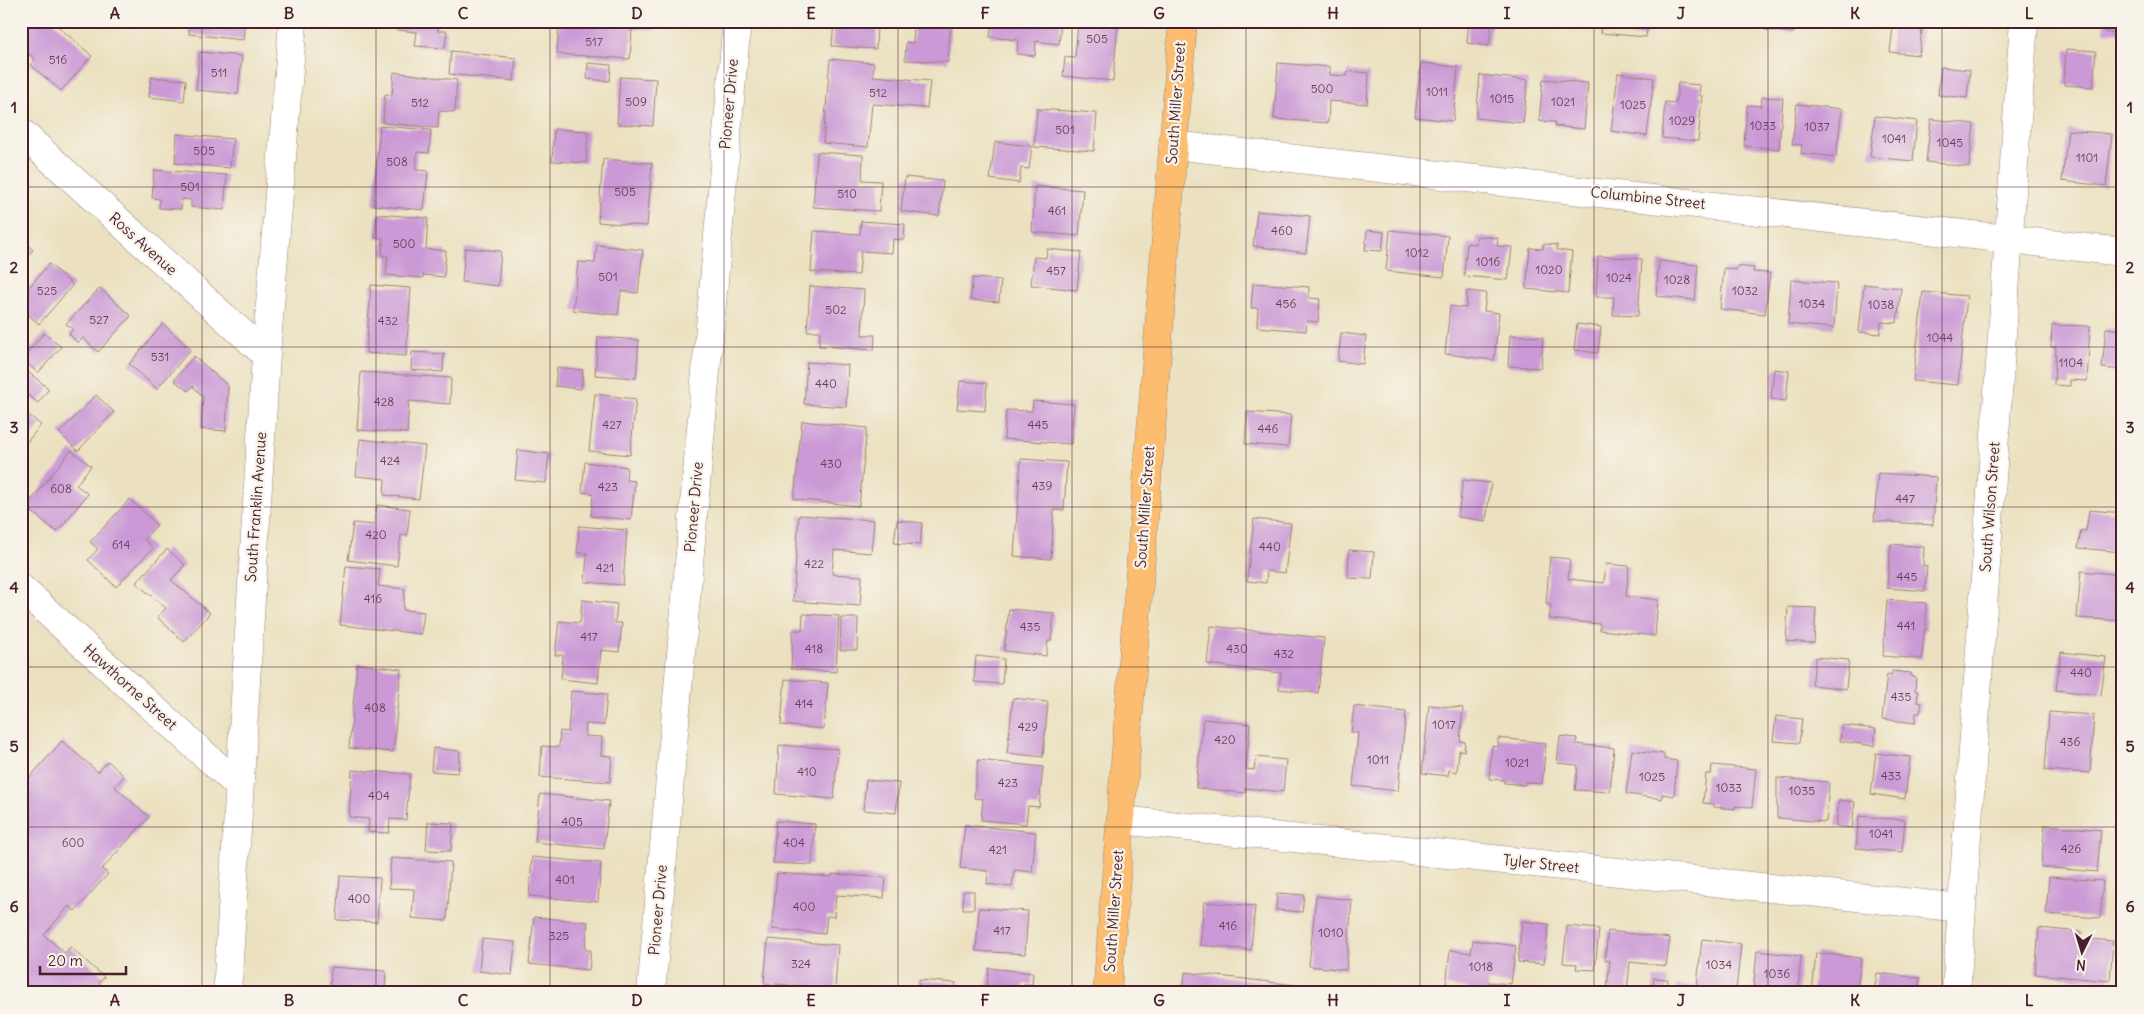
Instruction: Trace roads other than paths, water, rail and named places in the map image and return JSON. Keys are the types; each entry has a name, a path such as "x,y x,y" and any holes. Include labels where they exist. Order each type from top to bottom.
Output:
{"main road":[{"name":"South Miller Street","path":"1107,993 1183,21"}],"street":[{"name":"South Franklin Avenue","path":"227,993 266,355 293,21"},
{"name":"Pioneer Drive","path":"651,993 737,21"},
{"name":"South Wilson Street","path":"1956,993 2024,21"},
{"name":"Ross Avenue","path":"21,132 266,355"},
{"name":"Columbine Street","path":"1173,145 2123,252"},
{"name":"Hawthorne Street","path":"21,588 239,786"},
{"name":"Tyler Street","path":"1121,820 1962,908"}]}
